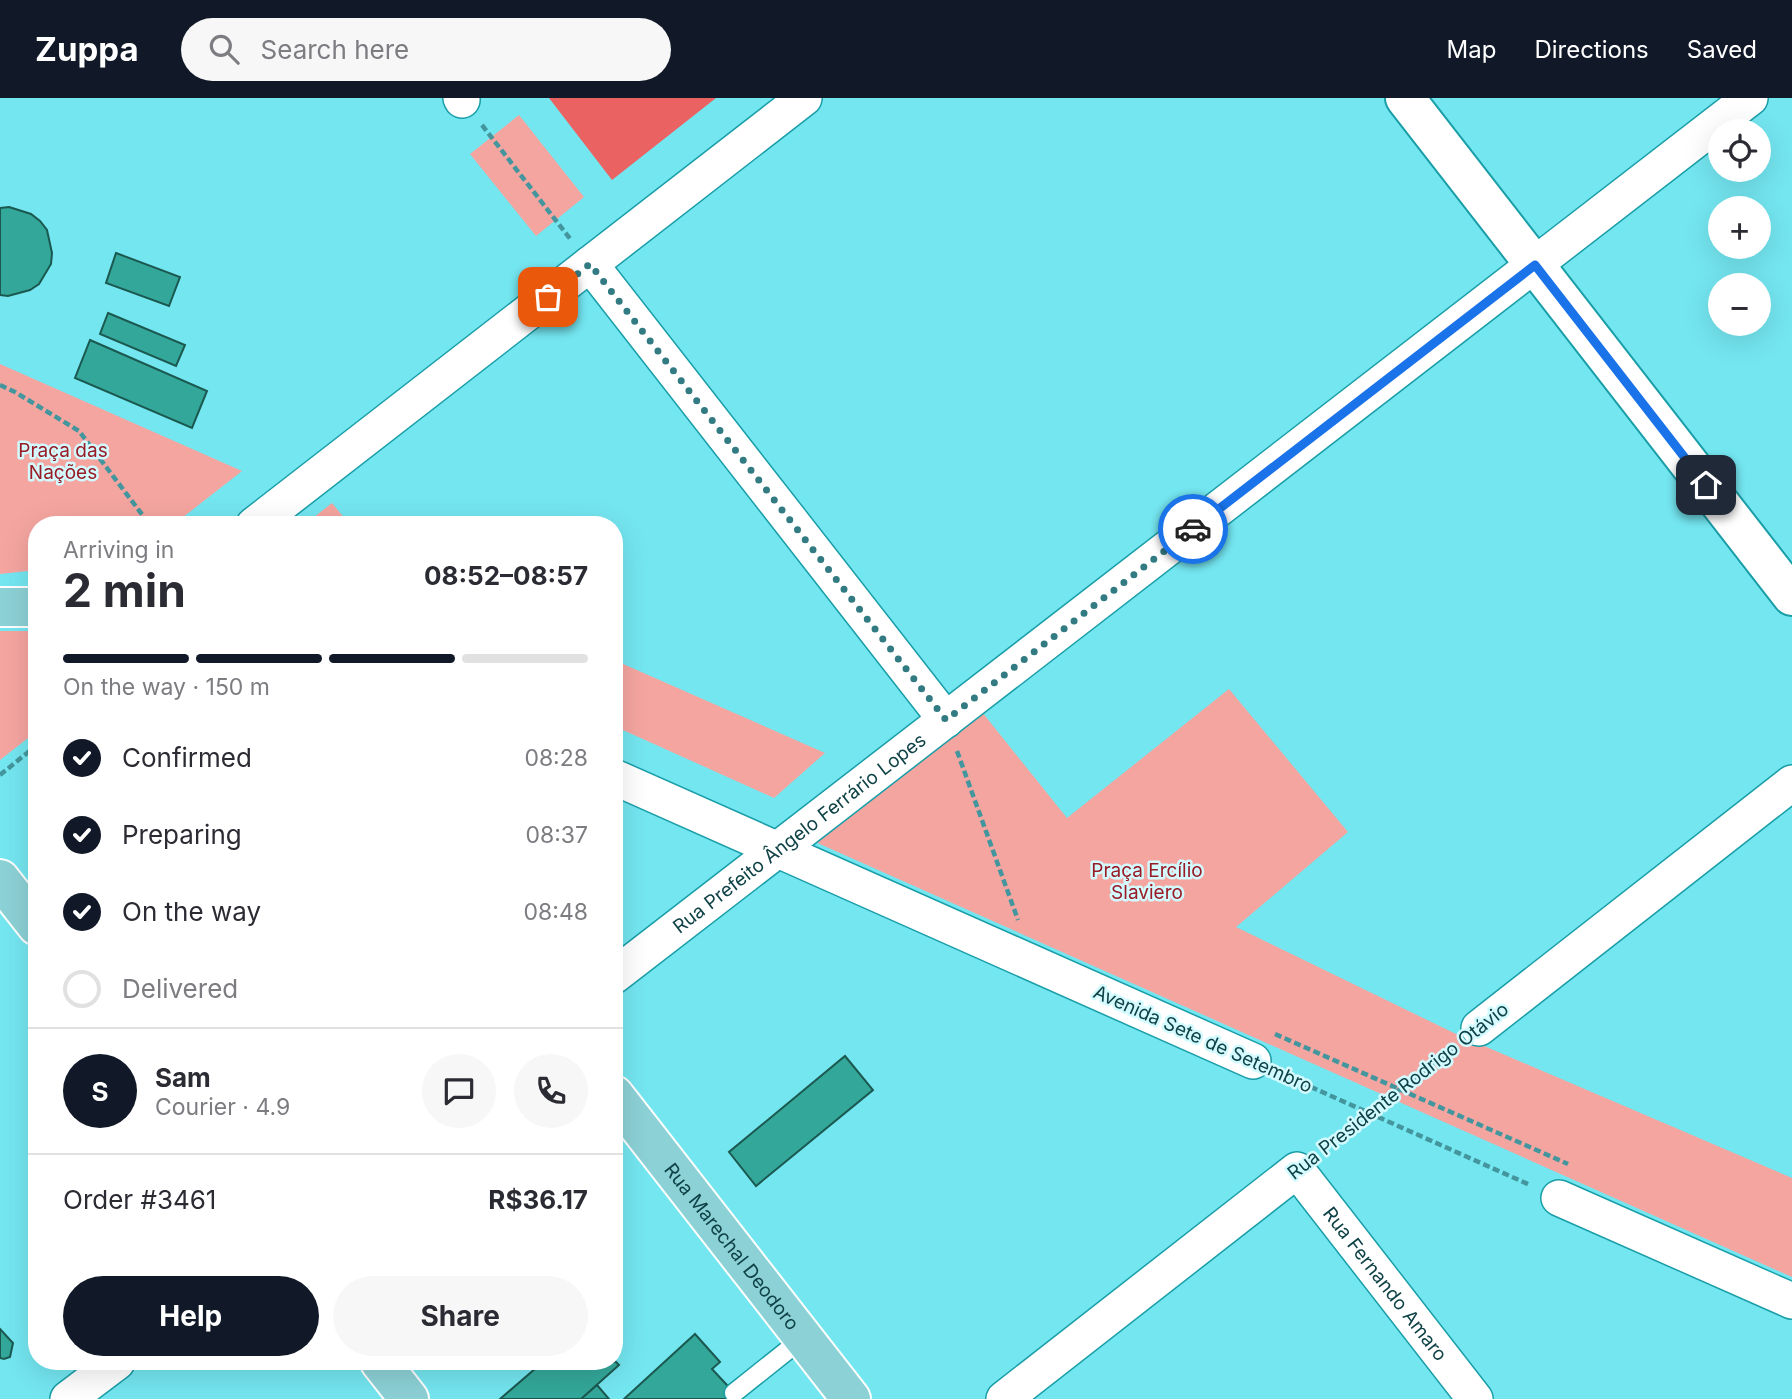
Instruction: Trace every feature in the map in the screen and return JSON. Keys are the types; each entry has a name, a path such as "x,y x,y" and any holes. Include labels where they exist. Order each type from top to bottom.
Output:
{"main road":[{"path":"0,607 28,607"},
{"path":"0,879 28,915"},
{"name":"Rua Marechal Deodoro","path":"623,1107 850,1399"},
{"path":"386,1370 410,1399"}],"street":[{"path":"266,516 804,98"},
{"path":"1405,98 1792,596"},
{"name":"Rua Prefeito Ângelo Ferrário Lopes","path":"623,969 1750,98"},
{"path":"590,264 946,720"},
{"name":"Avenida Sete de Setembro","path":"623,781 1253,1061"},
{"name":"Rua Presidente Rodrigo Otávio","path":"1479,1028 1792,783"},
{"name":"Rua Presidente Rodrigo Otávio","path":"1004,1399 1297,1170"},
{"name":"Rua Fernando Amaro","path":"1297,1170 1475,1399"},
{"path":"1559,1198 1792,1301"},
{"path":"68,1399 106,1370"}],"lane":[{"path":"734,1393 803,1338"}],"path":[{"path":"461,99 590,264"},
{"path":"0,385 15,391 79,431 143,516"},
{"path":"946,720 1018,920 1006,915"},
{"path":"0,775 28,752"},
{"name":"Rua Presidente Rodrigo Otávio","path":"1297,1170 1479,1028"},
{"path":"1273,1033 1577,1168"},
{"name":"Avenida Sete de Setembro","path":"1253,1061 1559,1198"}],"green space":[{"path":"519,115 584,197 536,236 470,154"},
{"name":"Praça das Nações","path":"0,364 242,471 184,516 28,516 28,571 0,574"},
{"path":"332,503 343,516 315,516"},
{"path":"0,631 28,631 28,738 0,760"},
{"path":"623,664 825,753 774,798 623,730"},
{"name":"Praça Ercílio Slaviero","path":"1229,689 1348,832 1236,927 1454,1033 1792,1178 1792,1277 813,841 982,712 1067,818"}],"shaded area":[{"path":"549,98 716,98 612,180"}],"building":[{"path":"9,207 31,214 40,221 47,230 52,253 51,264 39,284 30,290 8,296 0,295 0,208"},
{"path":"116,253 180,277 169,306 106,283"},
{"path":"108,313 185,345 176,366 100,334"},
{"path":"90,340 207,391 192,428 75,378"},
{"path":"845,1056 873,1090 756,1186 729,1152"},
{"path":"0,1329 13,1343 10,1357 4,1359 0,1358"},
{"path":"695,1334 720,1362 712,1369 740,1399 624,1399"},
{"path":"534,1370 613,1370 581,1399 500,1399"},
{"path":"597,1385 609,1399 581,1399"}],"way so far":[{"path":"548,297 590,264 946,720 1193,529"}],"route":[{"path":"1193,529 1535,265 1706,485"}]}
